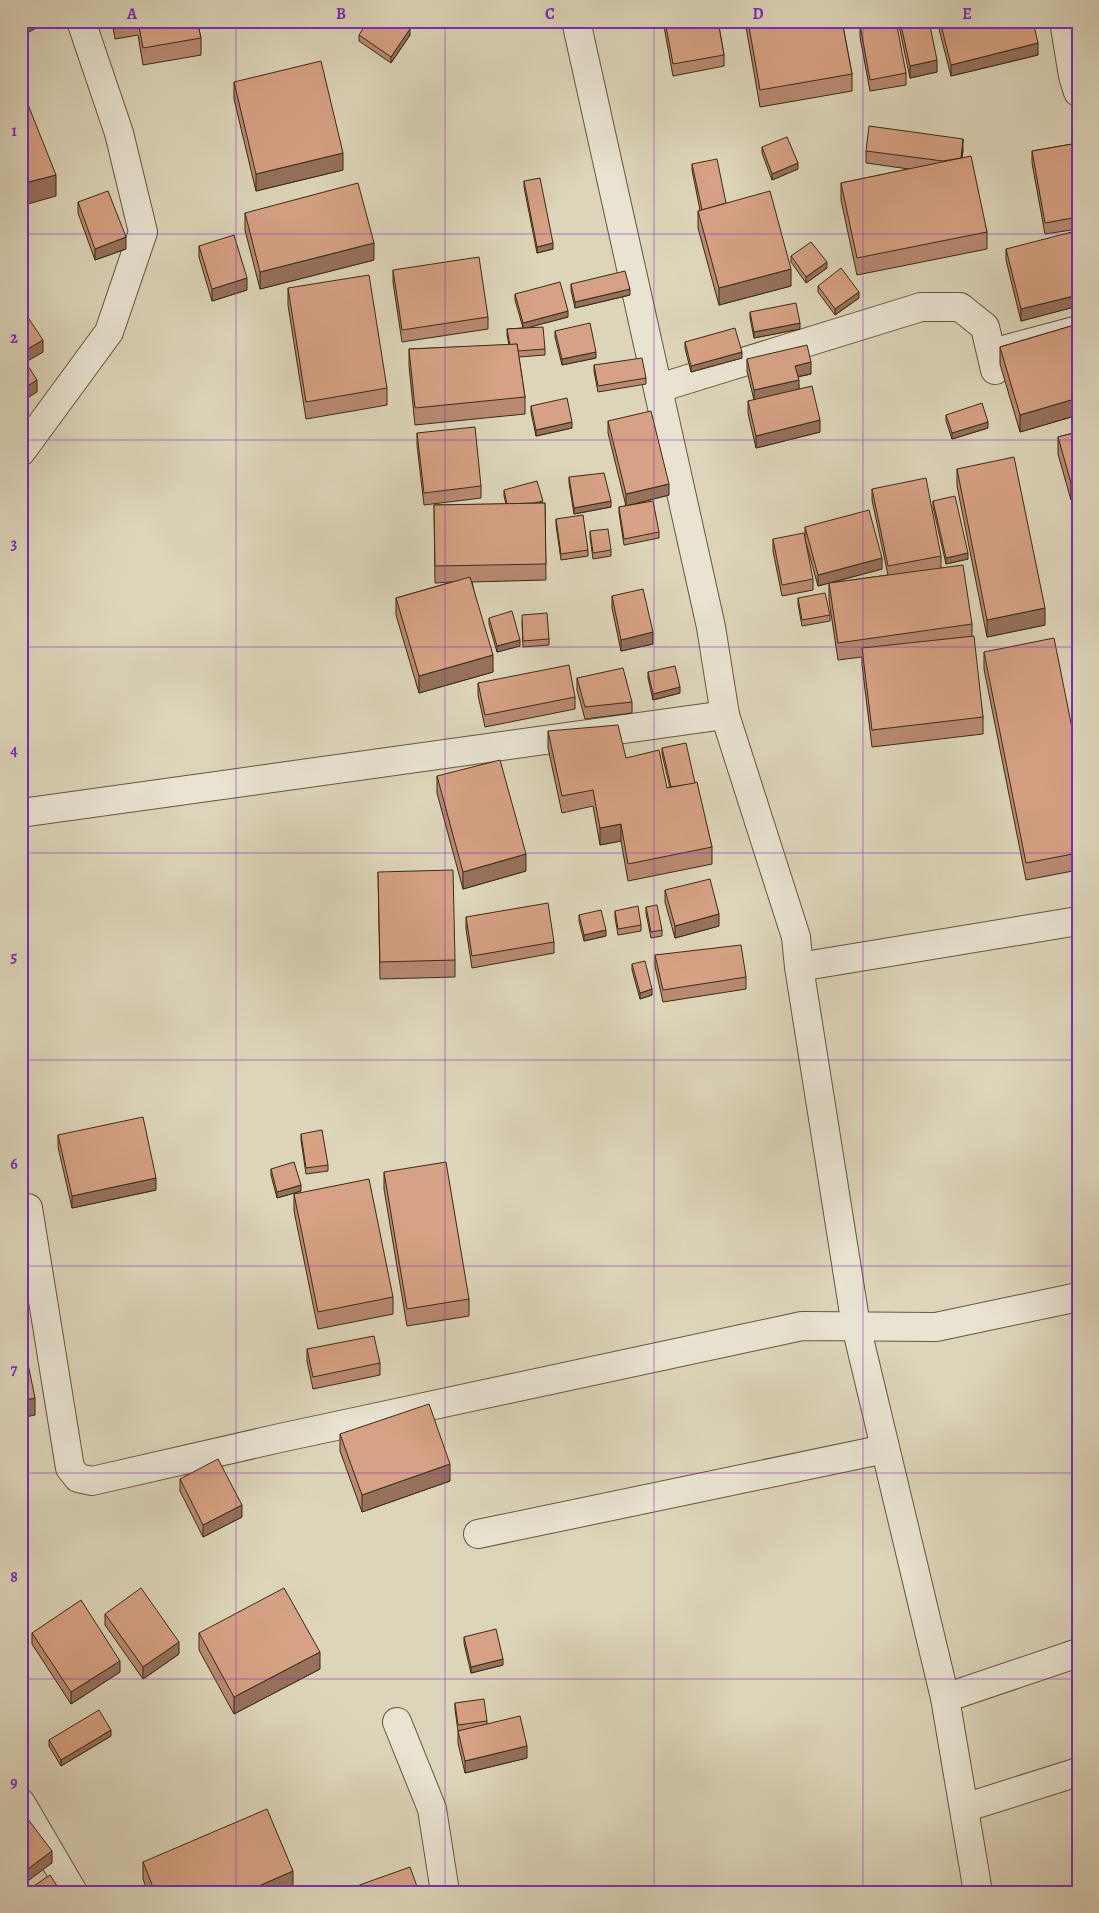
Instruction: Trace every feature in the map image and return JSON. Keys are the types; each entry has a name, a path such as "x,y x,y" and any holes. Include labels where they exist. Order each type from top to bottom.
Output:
{"street":[{"path":"21,452 108,332 143,232 119,133 81,21"},
{"path":"576,21 711,627 725,716 796,937 799,967 856,1326 945,1698 978,1892"},
{"path":"1064,21 1073,76 1078,92"},
{"path":"659,388 921,307 960,307 985,327 995,370 1007,349 1078,330"},
{"path":"21,813 725,716"},
{"path":"799,967 1078,921"},
{"path":"28,1208 70,1468 78,1478 92,1481 300,1434 802,1326 936,1327 1078,1297"},
{"path":"478,1534 885,1449"},
{"path":"945,1698 1078,1652"},
{"path":"397,1722 432,1809 445,1892"},
{"path":"964,1808 1078,1772"},
{"path":"21,1803 73,1892"}],"building":[{"path":"138,21 197,21 201,38 143,48"},
{"path":"368,21 399,21 410,29 391,57 359,35"},
{"path":"665,21 718,21 724,55 673,64"},
{"path":"748,21 842,21 852,74 760,90"},
{"path":"882,21 896,21 906,73 870,80 860,25"},
{"path":"900,21 929,21 937,60 910,66"},
{"path":"940,21 1033,21 1038,43 951,65"},
{"path":"321,61 343,153 256,174 234,82"},
{"path":"21,87 56,175 21,184"},
{"path":"869,126 963,139 961,158 943,161 866,151"},
{"path":"787,137 798,163 772,174 762,147"},
{"path":"1078,143 1078,217 1045,223 1032,151"},
{"path":"971,156 987,232 857,258 841,183"},
{"path":"717,159 726,203 702,210 692,164"},
{"path":"540,178 553,243 537,247 524,181"},
{"path":"358,183 374,243 260,272 245,213"},
{"path":"108,191 126,237 95,249 78,202"},
{"path":"770,191 791,269 719,288 698,211"},
{"path":"1072,232 1078,254 1078,295 1021,309 1006,249"},
{"path":"234,235 247,278 212,289 199,246"},
{"path":"811,242 827,262 806,277 791,256"},
{"path":"479,257 488,317 402,330 393,270"},
{"path":"841,268 859,292 835,309 818,286"},
{"path":"625,271 630,289 575,302 571,284"},
{"path":"369,275 387,388 306,402 288,288"},
{"path":"560,282 568,311 523,323 515,294"},
{"path":"796,303 800,323 754,332 750,312"},
{"path":"21,307 43,340 21,353"},
{"path":"590,323 596,352 562,359 555,331"},
{"path":"1078,324 1078,398 1020,415 1000,347"},
{"path":"543,327 545,349 518,351 517,344 510,345 507,329"},
{"path":"735,328 742,352 691,366 685,342"},
{"path":"517,344 525,397 415,408 409,349"},
{"path":"807,345 811,362 795,366 799,380 754,390 747,359"},
{"path":"21,355 37,380 21,390"},
{"path":"642,358 646,378 598,386 594,365"},
{"path":"812,386 820,420 756,436 748,401"},
{"path":"567,398 572,422 536,430 531,406"},
{"path":"982,403 988,422 952,433 946,415"},
{"path":"651,411 669,484 626,494 608,421"},
{"path":"1078,421 1078,481 1071,483 1058,437 1077,432 1074,422"},
{"path":"475,427 481,486 424,493 417,433"},
{"path":"1014,457 1045,608 987,620 957,469"},
{"path":"604,473 611,501 574,508 569,477"},
{"path":"926,478 941,556 888,566 872,489"},
{"path":"537,481 543,501 507,504 504,490"},
{"path":"955,496 968,553 946,558 933,501"},
{"path":"653,501 659,532 624,539 619,507"},
{"path":"545,503 546,564 435,566 434,505"},
{"path":"869,510 882,558 818,575 805,527"},
{"path":"583,515 588,550 561,554 556,519"},
{"path":"608,529 611,550 593,553 590,531"},
{"path":"804,533 813,579 782,585 773,539"},
{"path":"963,565 972,624 838,643 829,583"},
{"path":"470,577 493,655 419,676 396,598"},
{"path":"643,589 653,632 621,640 612,596"},
{"path":"825,593 830,615 802,620 798,598"},
{"path":"512,611 520,640 497,646 489,618"},
{"path":"547,613 549,639 523,641 522,615"},
{"path":"974,636 983,717 872,730 862,648"},
{"path":"1054,638 1078,758 1078,853 1026,863 984,652"},
{"path":"569,665 575,697 485,715 478,683"},
{"path":"675,666 680,687 653,694 648,672"},
{"path":"623,668 632,702 585,707 577,678"},
{"path":"618,725 626,758 659,750 667,788 697,782 712,847 628,864 621,824 600,828 593,790 562,796 548,731"},
{"path":"686,743 695,783 671,787 662,748"},
{"path":"500,760 526,854 463,872 437,776"},
{"path":"453,870 455,960 380,962 378,872"},
{"path":"710,879 719,914 675,926 665,890"},
{"path":"548,903 554,942 472,956 466,917"},
{"path":"657,905 662,930 651,932 646,907"},
{"path":"638,906 641,925 618,929 615,911"},
{"path":"601,910 606,930 584,935 579,915"},
{"path":"741,945 746,977 663,990 655,955"},
{"path":"645,961 652,989 640,993 632,964"},
{"path":"143,1117 156,1178 72,1196 58,1135"},
{"path":"322,1130 328,1165 306,1168 301,1134"},
{"path":"294,1162 301,1185 277,1192 271,1169"},
{"path":"446,1162 469,1299 407,1309 384,1172"},
{"path":"369,1179 393,1297 318,1312 294,1194"},
{"path":"21,1330 35,1398 21,1401"},
{"path":"374,1336 380,1363 313,1377 307,1349"},
{"path":"429,1404 450,1464 362,1495 340,1434"},
{"path":"218,1459 242,1505 203,1525 180,1479"},
{"path":"141,1588 179,1642 143,1667 105,1614"},
{"path":"284,1588 320,1652 234,1697 199,1633"},
{"path":"81,1600 120,1661 71,1692 32,1633"},
{"path":"496,1629 503,1659 471,1667 464,1637"},
{"path":"484,1699 487,1721 458,1725 455,1703"},
{"path":"99,1710 111,1730 61,1760 49,1740"},
{"path":"520,1716 527,1746 465,1761 458,1731"},
{"path":"267,1809 293,1871 245,1892 155,1892 143,1862"},
{"path":"21,1810 52,1851 21,1874"},
{"path":"410,1867 419,1892 340,1892"},
{"path":"50,1875 61,1892 25,1892"}]}
